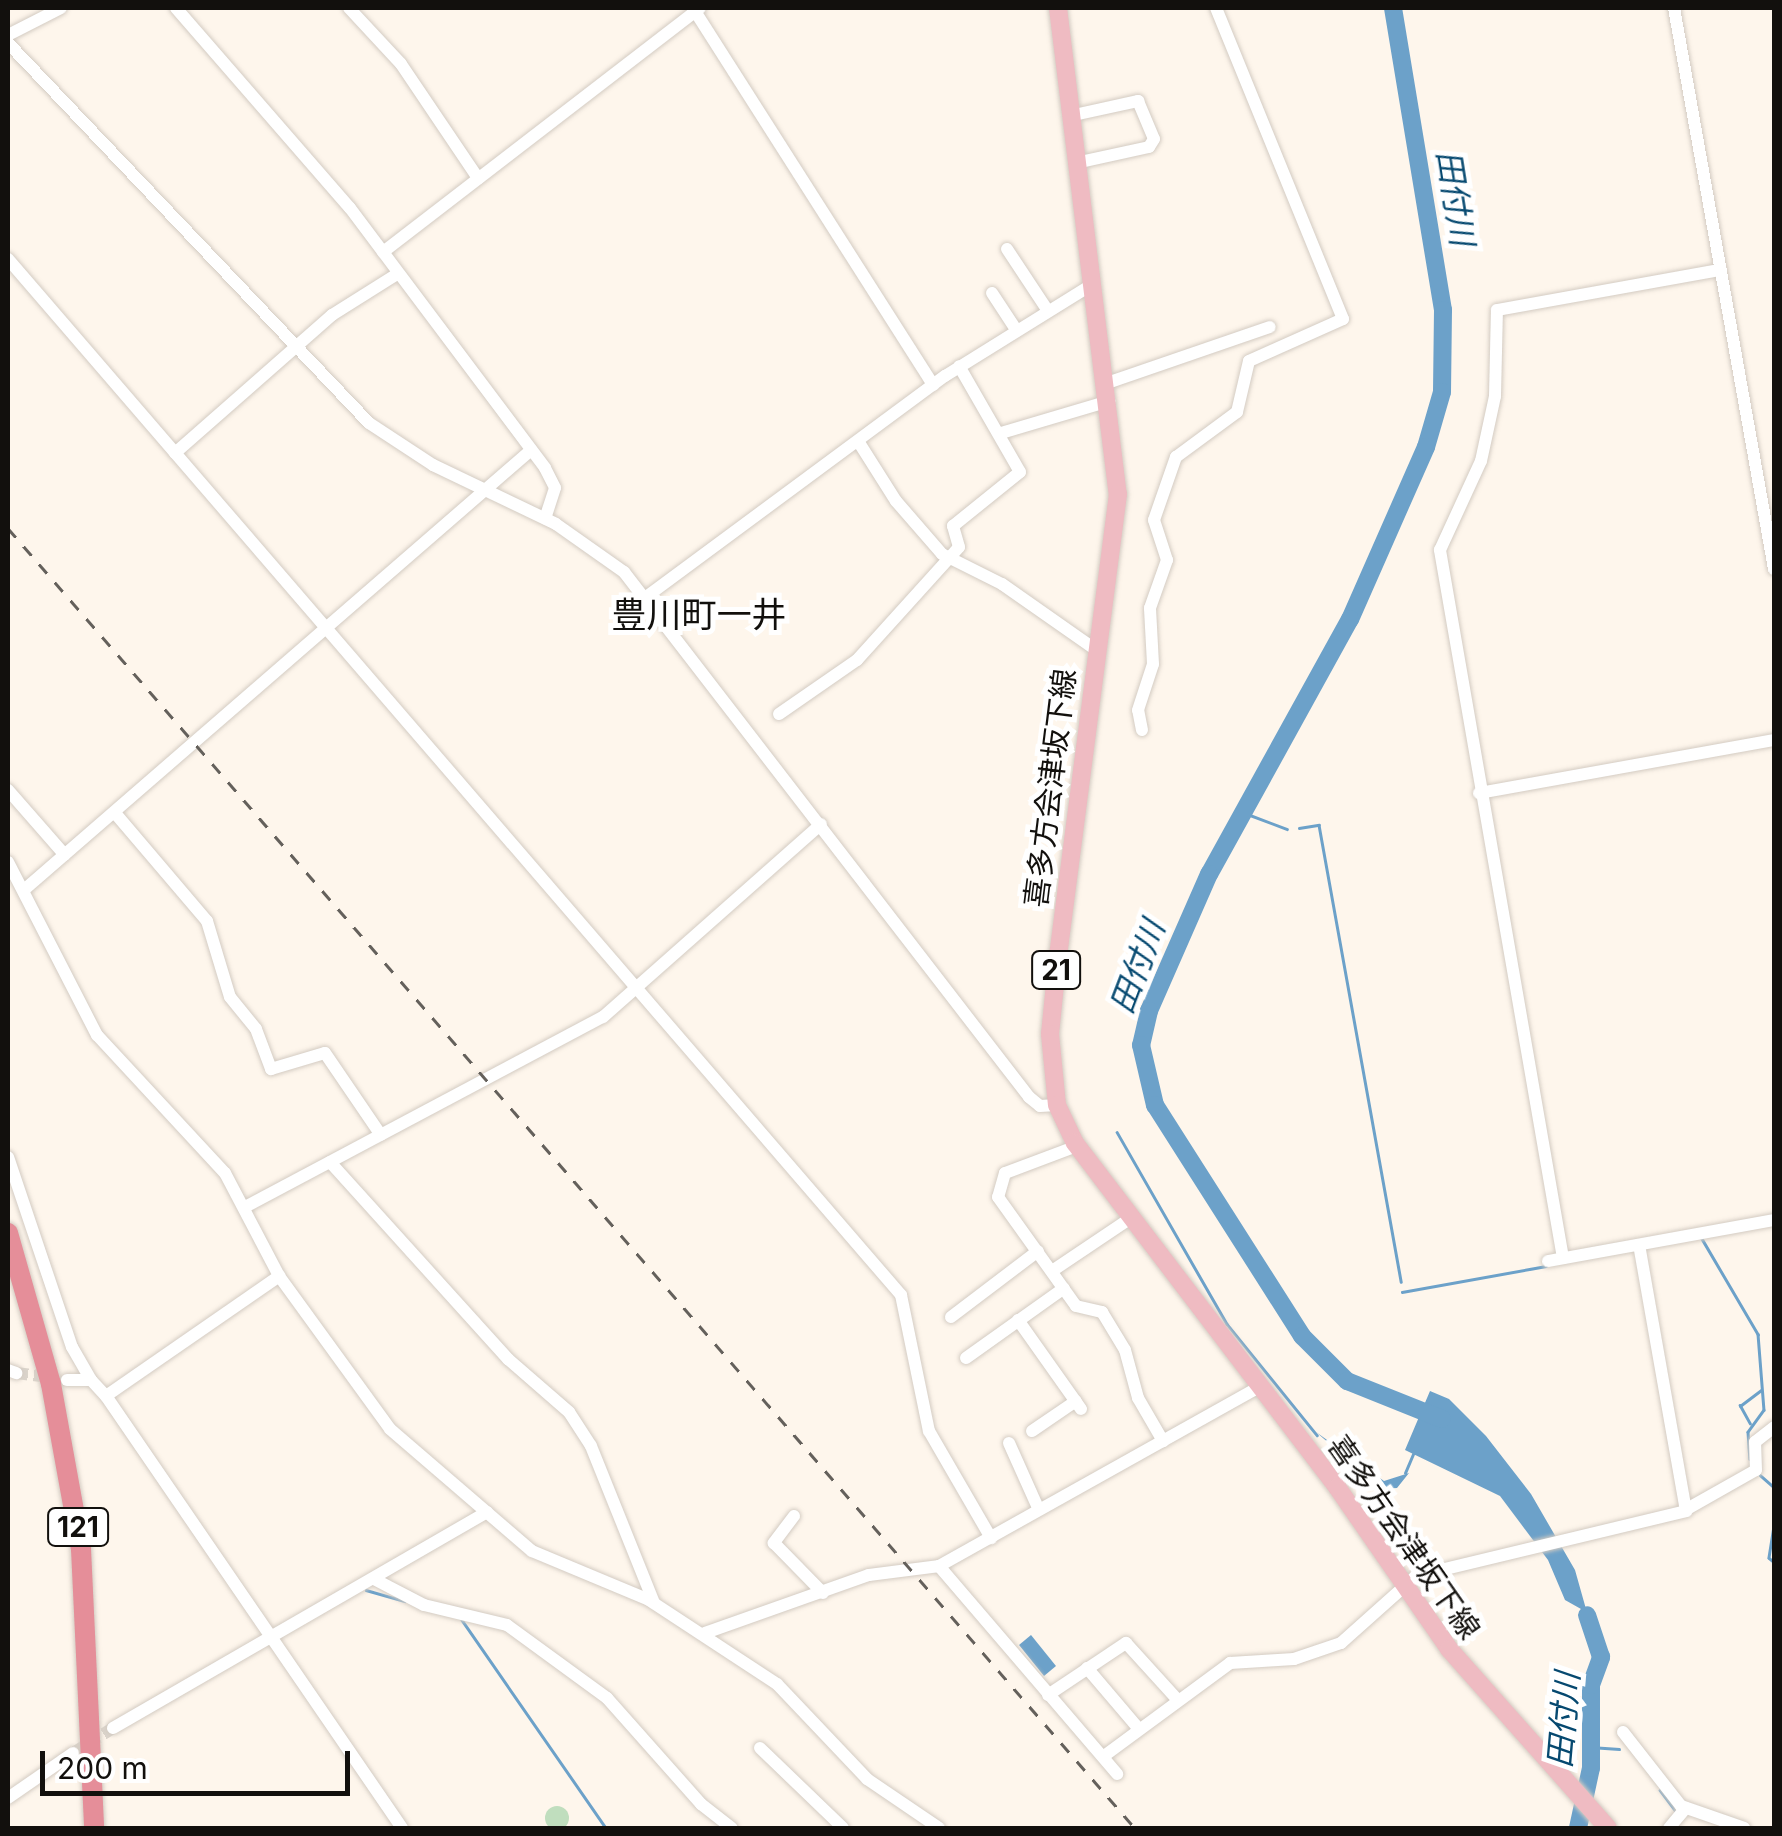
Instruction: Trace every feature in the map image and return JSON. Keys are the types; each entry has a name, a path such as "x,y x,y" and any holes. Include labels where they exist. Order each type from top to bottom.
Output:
{"highway":[{"name":"121","path":"8,1232 51,1384 82,1549 94,1828"},
{"name":"121","path":"8,1266 42,1386 72,1551 85,1712 85,1828"}],"main road":[{"name":"喜多方会津坂下線","path":"1058,8 1118,494 1050,1034 1057,1105 1077,1146 1261,1386 1499,1712 1608,1828"}],"street":[{"path":"8,35 36,12 60,8"},
{"path":"176,8 383,252 531,450 555,488 544,518"},
{"path":"350,8 401,64 478,178"},
{"path":"1142,730 1138,710 1154,664 1150,608 1167,552 1154,520 1176,457 1237,412 1249,361 1343,318 1216,8"},
{"path":"1674,8 1774,569"},
{"path":"383,252 696,9 933,385"},
{"path":"8,43 295,348 386,436 544,518 611,561 646,597 1029,1097 1040,1106 1057,1105"},
{"path":"1074,115 1138,102 1154,139 1149,147 1080,162"},
{"path":"1007,248 1048,311"},
{"path":"8,259 902,1295 929,1431 992,1538"},
{"path":"1563,1258 1438,559 1482,460 1496,379 1495,314 1500,307 1720,270"},
{"path":"175,453 295,348 397,274"},
{"path":"646,597 959,366 1094,284"},
{"path":"992,292 1017,331"},
{"path":"1001,433 1270,327"},
{"path":"779,714 857,660 960,544 952,526 1020,472 959,366"},
{"path":"858,441 906,514 949,559 1002,584 1096,650"},
{"path":"25,888 531,450"},
{"path":"1479,794 1774,740"},
{"path":"8,790 64,855"},
{"path":"116,813 207,921 230,997 256,1029 271,1069 325,1053 381,1135"},
{"path":"247,1206 592,1024 821,824"},
{"path":"8,862 25,888 97,1035 204,1146 247,1206 279,1276 390,1429 532,1550 654,1603 778,1684 867,1780 939,1828"},
{"path":"1077,1146 1005,1173 997,1192 1080,1310 1102,1312 1122,1344 1138,1398 1163,1441"},
{"path":"8,1156 72,1348 402,1828"},
{"path":"330,1162 508,1360 568,1412 590,1446 654,1603"},
{"path":"1052,1272 1131,1218"},
{"path":"1548,1261 1774,1220"},
{"path":"1639,1245 1687,1509"},
{"path":"951,1316 1038,1250"},
{"path":"106,1396 279,1276"},
{"path":"966,1358 1064,1288"},
{"path":"1018,1320 1079,1405 1032,1431"},
{"path":"66,1380 91,1380"},
{"path":"705,1633 869,1575 939,1566 1261,1386"},
{"path":"1104,1756 1175,1698 1230,1663 1331,1649 1427,1572 1687,1509 1756,1470 1755,1442 1774,1428"},
{"path":"1009,1442 1038,1510"},
{"path":"113,1728 487,1512"},
{"path":"794,1516 774,1543 822,1593"},
{"path":"939,1566 1117,1774"},
{"path":"374,1579 424,1605 507,1625 607,1698 684,1786 732,1828"},
{"path":"1048,1695 1126,1644 1175,1698"},
{"path":"1087,1668 1138,1728"},
{"path":"1623,1732 1672,1800 1744,1828"},
{"path":"760,1748 844,1828"},
{"path":"8,1798 73,1753"},
{"path":"1669,1828 1686,1808"}],"green space":[{"path":"557,1806 569,1818 557,1830 545,1818"}],"water":[{"path":"1430,1391 1449,1399 1486,1436 1531,1494 1575,1570 1595,1641 1581,1609 1565,1600 1548,1560 1500,1496 1405,1450"},
{"path":"1316,1432 1384,1481 1409,1473 1397,1488 1382,1489"},
{"path":"1031,1635 1056,1666 1044,1676 1019,1645"}],"waterway":[{"name":"田付川","path":"1393,8 1443,310 1442,392 1426,447 1350,619 1209,874 1149,1011 1141,1045 1155,1105 1302,1336 1347,1381 1442,1419"},
{"path":"1242,812 1287,829"},
{"path":"1299,828 1319,825 1401,1282"},
{"path":"1117,1132 1227,1324 1317,1435"},
{"path":"1701,1237 1758,1334 1764,1410 1748,1432 1750,1459"},
{"path":"1402,1292 1546,1266"},
{"path":"1750,1424 1740,1406 1761,1390"},
{"path":"1405,1473 1414,1452"},
{"path":"1760,1475 1774,1487"},
{"path":"1774,1526 1769,1558 1774,1562"},
{"path":"366,1590 404,1601"},
{"name":"田付川","path":"1578,1828 1591,1768 1591,1685 1601,1657 1587,1615"},
{"path":"462,1620 606,1828"},
{"path":"1590,1747 1619,1749"},
{"path":"1660,1790 1676,1811"}],"tunnel":[{"path":"16,1373 54,1378"},
{"path":"73,1753 113,1728"}],"railway":[{"path":"8,528 1135,1828"}],"district":[{"name":"豊川町一井","path":"699,614"}]}
